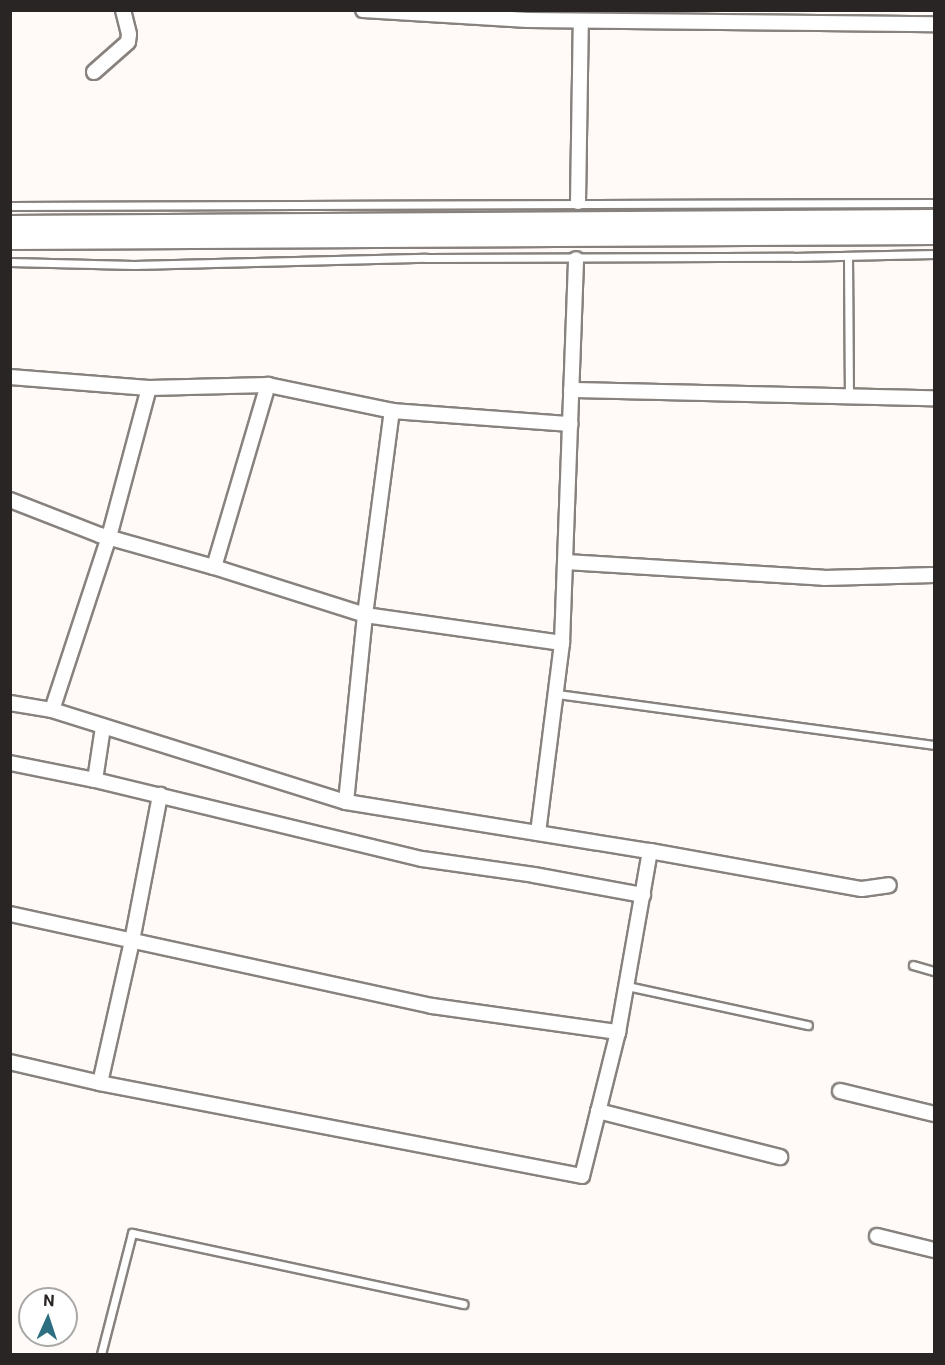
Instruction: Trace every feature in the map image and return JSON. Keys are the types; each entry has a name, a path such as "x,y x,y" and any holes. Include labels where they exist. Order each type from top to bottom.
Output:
{"main road":[{"path":"10,225 934,219"},
{"path":"10,240 934,235"}],"street":[{"path":"94,72 128,42 129,33 123,10"},
{"path":"363,10 581,21 934,24"},
{"path":"578,202 581,21"},
{"path":"538,833 562,643 576,259"},
{"path":"10,377 149,388 268,385 392,411 571,424"},
{"path":"214,567 268,385"},
{"path":"52,710 109,537 149,388"},
{"path":"571,390 934,398"},
{"path":"346,802 365,615 392,411"},
{"path":"10,500 109,537 214,567 365,615 562,643"},
{"path":"566,562 824,578 934,575"},
{"path":"10,704 52,710 346,802 650,851 862,889 889,885"},
{"path":"95,780 103,727"},
{"path":"10,763 160,795 422,859 643,895"},
{"path":"100,1083 132,940 160,795"},
{"path":"10,1062 100,1083 582,1176 618,1032 650,851"},
{"path":"10,914 432,1006 618,1032"},
{"path":"840,1091 934,1114"},
{"path":"598,1111 780,1157"},
{"path":"877,1236 934,1250"}],"lane":[{"path":"10,206 578,202 934,203"},
{"path":"10,261 134,265 426,258 576,259 934,254"},
{"path":"848,256 849,397"},
{"path":"557,694 934,745"},
{"path":"913,965 934,971"},
{"path":"627,986 808,1025"},
{"path":"101,1354 132,1233 463,1304"}]}
